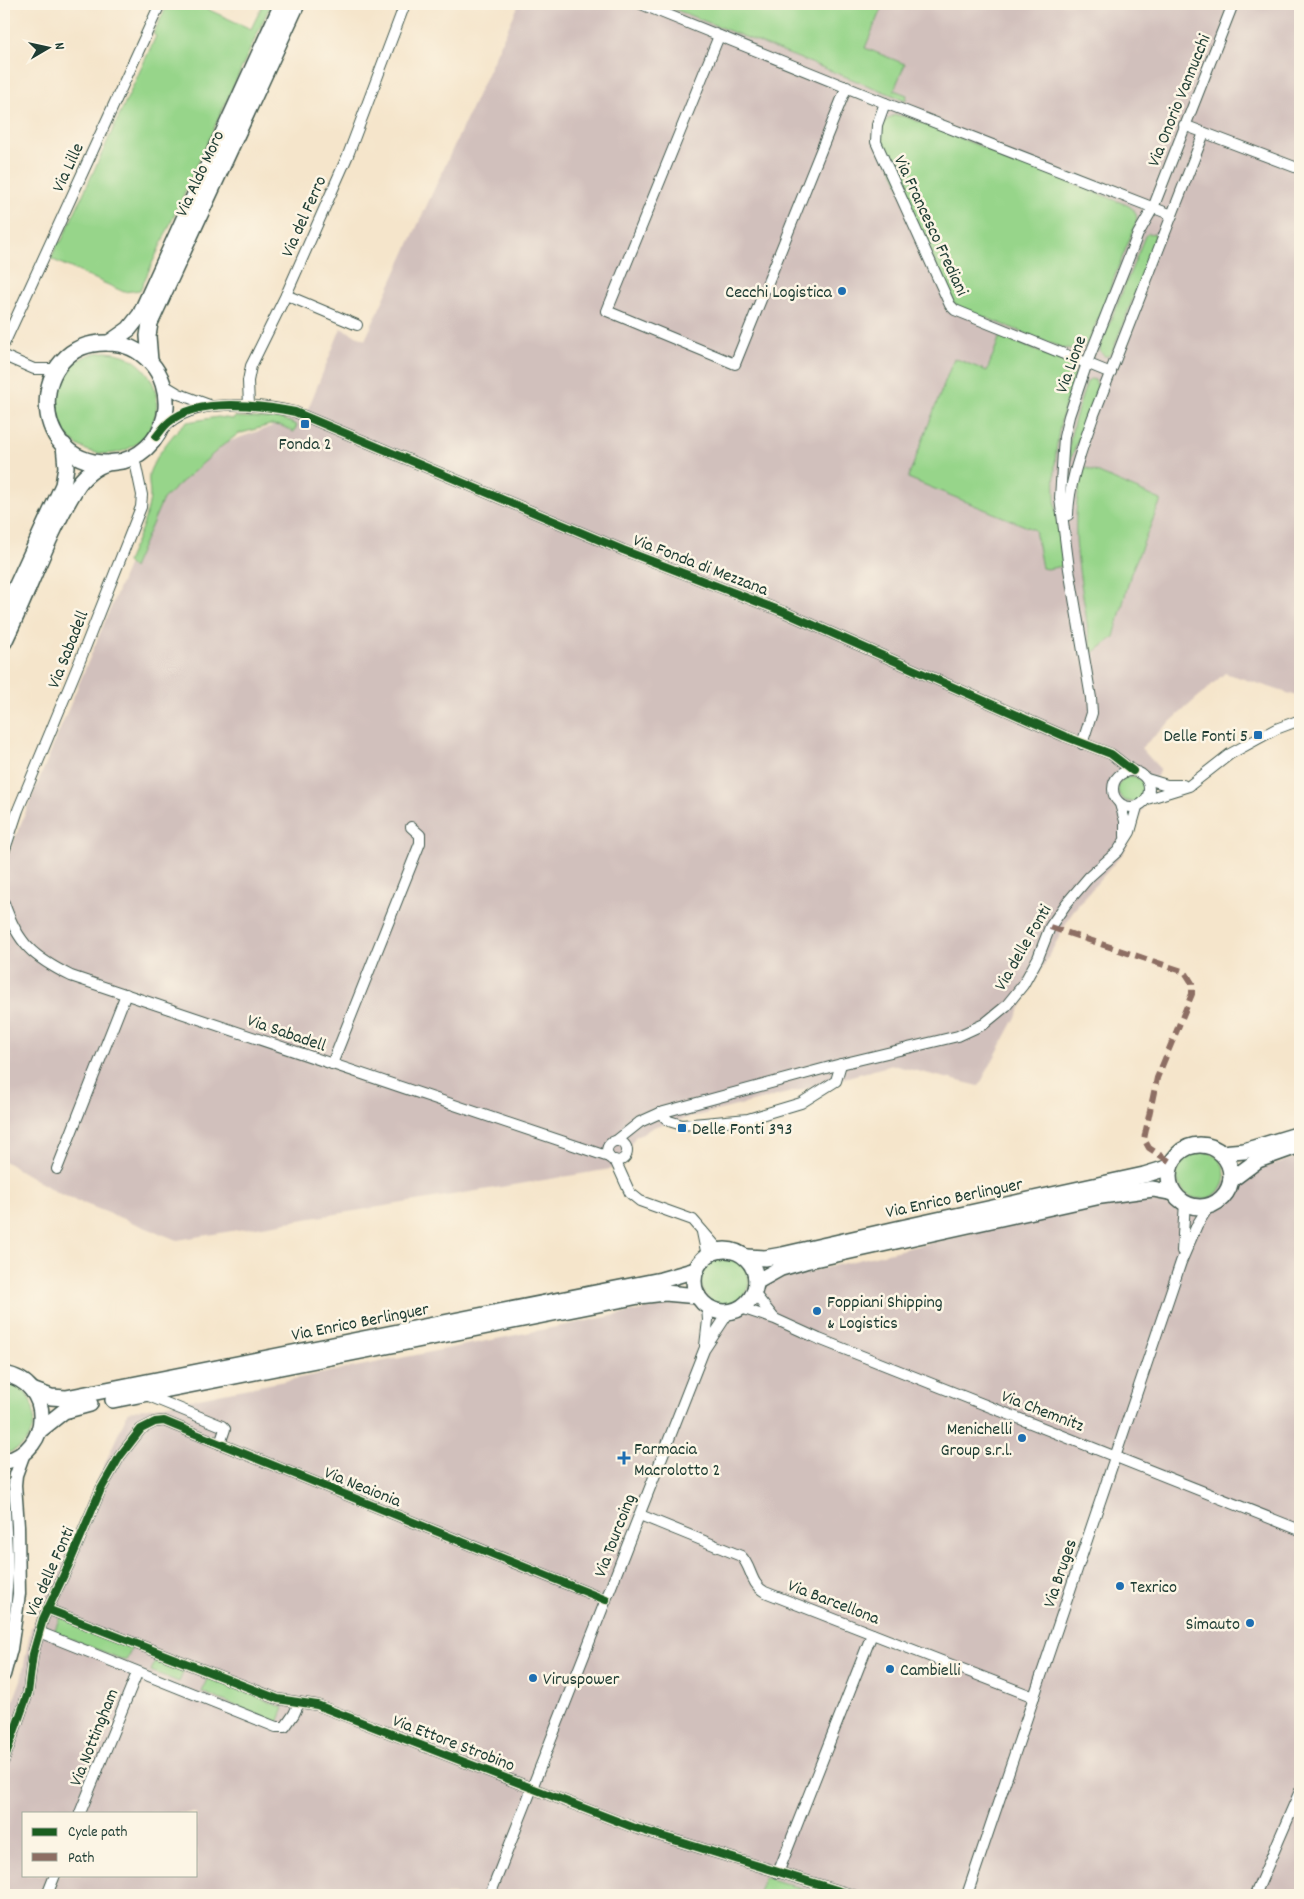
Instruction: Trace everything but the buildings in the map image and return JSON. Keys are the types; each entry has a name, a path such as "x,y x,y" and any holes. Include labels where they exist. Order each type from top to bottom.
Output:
{"main road":[{"name":"Via Aldo Moro","path":"109,343 129,329 140,315 282,4"},
{"name":"Via Aldo Moro","path":"150,361 148,336 150,323 297,4"},
{"name":"Via Aldo Moro","path":"98,343 109,343 134,350 150,361 164,385 166,412 156,437 144,450 134,457 106,463 81,458 64,445 52,428 46,402 49,386 57,369 68,356 82,348 98,343"},
{"name":"Via Aldo Moro","path":"4,613 63,484 66,468 64,445"},
{"name":"Via Aldo Moro","path":"4,642 62,513 77,486 94,470 106,463"},
{"path":"1221,1153 1300,1143"},
{"path":"1231,1180 1258,1160 1300,1143"},
{"path":"1180,1198 1170,1179 1170,1167 1176,1156 1181,1151 1194,1145 1209,1146 1221,1153 1230,1168 1231,1180 1225,1195 1209,1206"},
{"name":"Via Enrico Berlinguer","path":"713,1253 733,1251 746,1257 765,1258 782,1255 1151,1174 1170,1167"},
{"name":"Via Enrico Berlinguer","path":"39,1431 64,1411 639,1296 665,1292 703,1301 720,1312 735,1310 749,1301 755,1287 782,1268 1101,1196 1153,1189 1180,1198 1195,1206 1209,1206"},
{"path":"703,1301 694,1283 696,1270 713,1253"},
{"path":"746,1257 754,1269 755,1287"},
{"name":"Via Enrico Berlinguer","path":"32,1390 51,1397 66,1398 661,1280 696,1270"},
{"path":"4,1462 24,1454 35,1441 39,1431 41,1410 38,1399 32,1390 22,1380 5,1371"}],"street":[{"name":"Via Lille","path":"4,344 160,4"},
{"name":"Via del Ferro","path":"249,406 248,380 251,366 286,295 348,155 405,4"},
{"path":"641,4 885,103 1172,215"},
{"name":"Via Onorio Vannucchi","path":"1153,208 1233,4"},
{"path":"718,36 607,311 735,364 847,86"},
{"name":"Via Francesco Frediani","path":"885,103 877,125 876,142 950,305 955,310 1111,373"},
{"path":"1184,126 1300,169"},
{"name":"Via Onorio Vannucchi","path":"1172,215 1204,133"},
{"name":"Via Lione","path":"1082,744 1092,713 1091,698 1069,569 1067,541 1060,498 1062,457 1069,416 1087,363 1138,234 1153,208"},
{"name":"Via Lione","path":"1067,541 1068,500 1077,463 1093,417 1172,215"},
{"path":"286,295 357,325"},
{"path":"4,356 34,369 57,369"},
{"path":"34,369 49,386"},
{"path":"164,385 179,394 212,406"},
{"path":"156,437 169,422 185,412 212,406 249,406"},
{"name":"Via Fonda di Mezzana","path":"249,406 295,412 623,550 784,612 1082,744 1111,754 1133,771"},
{"name":"Via Sabadell","path":"4,852 18,810 141,507 142,496 134,457"},
{"path":"1189,786 1167,786 1147,779 1138,772 1127,771 1115,781 1113,791 1116,801 1120,804 1131,808 1137,807 1147,799 1189,786 1230,754 1276,729 1300,720"},
{"path":"1111,754 1118,777"},
{"path":"1147,779 1150,789 1147,799"},
{"path":"1120,804 1125,821 1125,840"},
{"name":"Via delle Fonti","path":"616,1144 640,1122 660,1113 841,1064 958,1036 984,1024 1006,1006 1023,985 1038,958 1050,927 1088,877 1118,850 1130,832 1137,807"},
{"path":"332,1064 420,843 420,834 411,827"},
{"name":"Via Sabadell","path":"4,903 12,925 20,937 44,962 71,976 616,1158"},
{"path":"56,1169 126,994"},
{"path":"660,1113 669,1121 682,1125 748,1119 801,1103 836,1081 841,1064"},
{"path":"616,1144 607,1150 616,1158 630,1192 636,1198 689,1218 696,1223 713,1253"},
{"path":"590,1149 616,1144 627,1152 616,1158"},
{"name":"Via Bruges","path":"1180,1198 1184,1228 1181,1262"},
{"name":"Via Bruges","path":"967,1895 1181,1262 1197,1225 1209,1206"},
{"name":"Via Chemnitz","path":"755,1287 775,1319"},
{"name":"Via Tourcoing","path":"490,1895 704,1350 708,1320 703,1301"},
{"name":"Via Chemnitz","path":"735,1310 775,1319 819,1339 1300,1530"},
{"name":"Via Tourcoing","path":"704,1350 735,1310"},
{"path":"143,1394 222,1426 225,1429 225,1433 220,1444"},
{"name":"Via Neaionia","path":"120,1456 141,1429 155,1422 164,1422 606,1600"},
{"path":"4,1675 11,1649 19,1594 15,1485 16,1475 24,1454"},
{"name":"Via delle Fonti","path":"4,1760 28,1693 33,1654 47,1608 70,1562 101,1489 120,1456"},
{"path":"4,1511 7,1574 4,1613"},
{"name":"Via Barcellona","path":"640,1515 742,1556 746,1560 755,1584 760,1589 1034,1697"},
{"name":"Via Ettore Strobino","path":"47,1608 278,1699 317,1705 649,1832 853,1895"},
{"path":"39,1632 137,1673 279,1728 285,1727 289,1722 298,1703"},
{"path":"778,1873 872,1634"},
{"name":"Via Nottingham","path":"80,1812 137,1673"},
{"path":"1255,1895 1300,1791"},
{"path":"47,1895 55,1876"}],"shaded area":[{"path":"519,4 661,4 905,100 894,90 865,48 883,4 1300,4 1300,697 1225,673 1141,748 1160,769 1124,852 1073,911 979,1086 892,1065 656,1126 635,1137 617,1168 177,1240 60,1194 4,1161 4,870 9,852 155,501 227,442 282,423 308,409 341,328 365,340"},
{"path":"1300,1156 1300,1895 4,1895 4,1726 21,1680 31,1628 128,1412 672,1304 1069,1210 1137,1197 1170,1205 1255,1170"}],"green space":[{"path":"168,4 196,4 251,29 263,4 271,4 140,290 124,292 51,259 58,242 61,242 156,36 153,34"},
{"path":"661,4 883,4 865,48 905,64 894,90 907,95 906,100 905,100"},
{"path":"896,115 907,117 1127,205 1134,210 1137,217 1136,223 1091,336 1084,346 1078,349 1065,349 959,307 952,301 881,144 881,130 885,122"},
{"path":"1148,233 1155,234 1156,240 1112,352 1108,356 1104,356 1100,351 1100,347 1145,236"},
{"path":"1000,336 1067,363 1073,368 1075,376 1062,415 1055,476 1056,511 1063,566 1042,568 1035,530 908,478 954,358 987,371"},
{"path":"106,352 125,356 142,367 153,384 157,403 153,422 142,439 125,450 106,454 87,450 70,439 59,422 55,403 59,384 70,367 87,356"},
{"path":"1090,379 1095,380 1098,387 1069,464 1074,423 1087,382"},
{"path":"218,417 233,419 235,417 282,419 297,425 294,432 282,426 270,425 238,434 222,446 163,499 133,568 127,562 150,501 149,475 154,463 171,438 187,422"},
{"path":"1085,467 1161,500 1131,573 1114,637 1093,653 1079,573 1076,537 1077,502"},
{"path":"1131,776 1140,780 1144,789 1140,798 1131,802 1122,798 1118,789 1122,780"},
{"path":"1196,1151 1206,1151 1218,1158 1225,1170 1225,1180 1218,1192 1206,1199 1196,1199 1188,1195 1181,1188 1177,1180 1177,1170 1181,1162 1188,1155"},
{"path":"720,1257 730,1257 742,1264 749,1276 749,1286 742,1298 730,1305 720,1305 712,1301 705,1294 701,1286 701,1276 705,1268 712,1261"},
{"path":"4,1380 22,1389 27,1395 31,1402 34,1418 31,1433 27,1440 22,1446 4,1455"},
{"path":"60,1617 132,1646 126,1661 54,1632"},
{"path":"157,1657 185,1668 179,1682 151,1671"},
{"path":"209,1677 284,1708 278,1723 202,1692"},
{"path":"764,1877 821,1895 758,1895"}],"marked path":[{"path":"1050,927 1185,972 1192,983 1192,994 1157,1078 1144,1139 1149,1148 1172,1163"}],"cycle path":[{"path":"156,437 169,422 181,414 212,406 247,405 295,412 623,550 784,612 1064,736 1111,754 1133,771"},
{"path":"4,1760 28,1693 33,1654 43,1619 101,1489 120,1456 141,1429 155,1422 164,1421 606,1600"},
{"path":"47,1609 278,1699 317,1705 635,1828 853,1895"}],"place":[{"name":"Cecchi Logistica","path":"842,291"},
{"name":"Fonda 2","path":"305,424"},
{"name":"Delle Fonti 5","path":"1258,735"},
{"name":"Delle Fonti 393","path":"682,1128"},
{"name":"Foppiani Shipping & Logistics","path":"817,1311"},
{"name":"Menichelli Group s.r.l.","path":"1022,1438"},
{"name":"Farmacia Macrolotto 2","path":"624,1458"},
{"name":"Texrico","path":"1120,1586"},
{"name":"Simauto","path":"1250,1623"},
{"name":"Cambielli","path":"890,1669"},
{"name":"Viruspower","path":"533,1678"}]}
